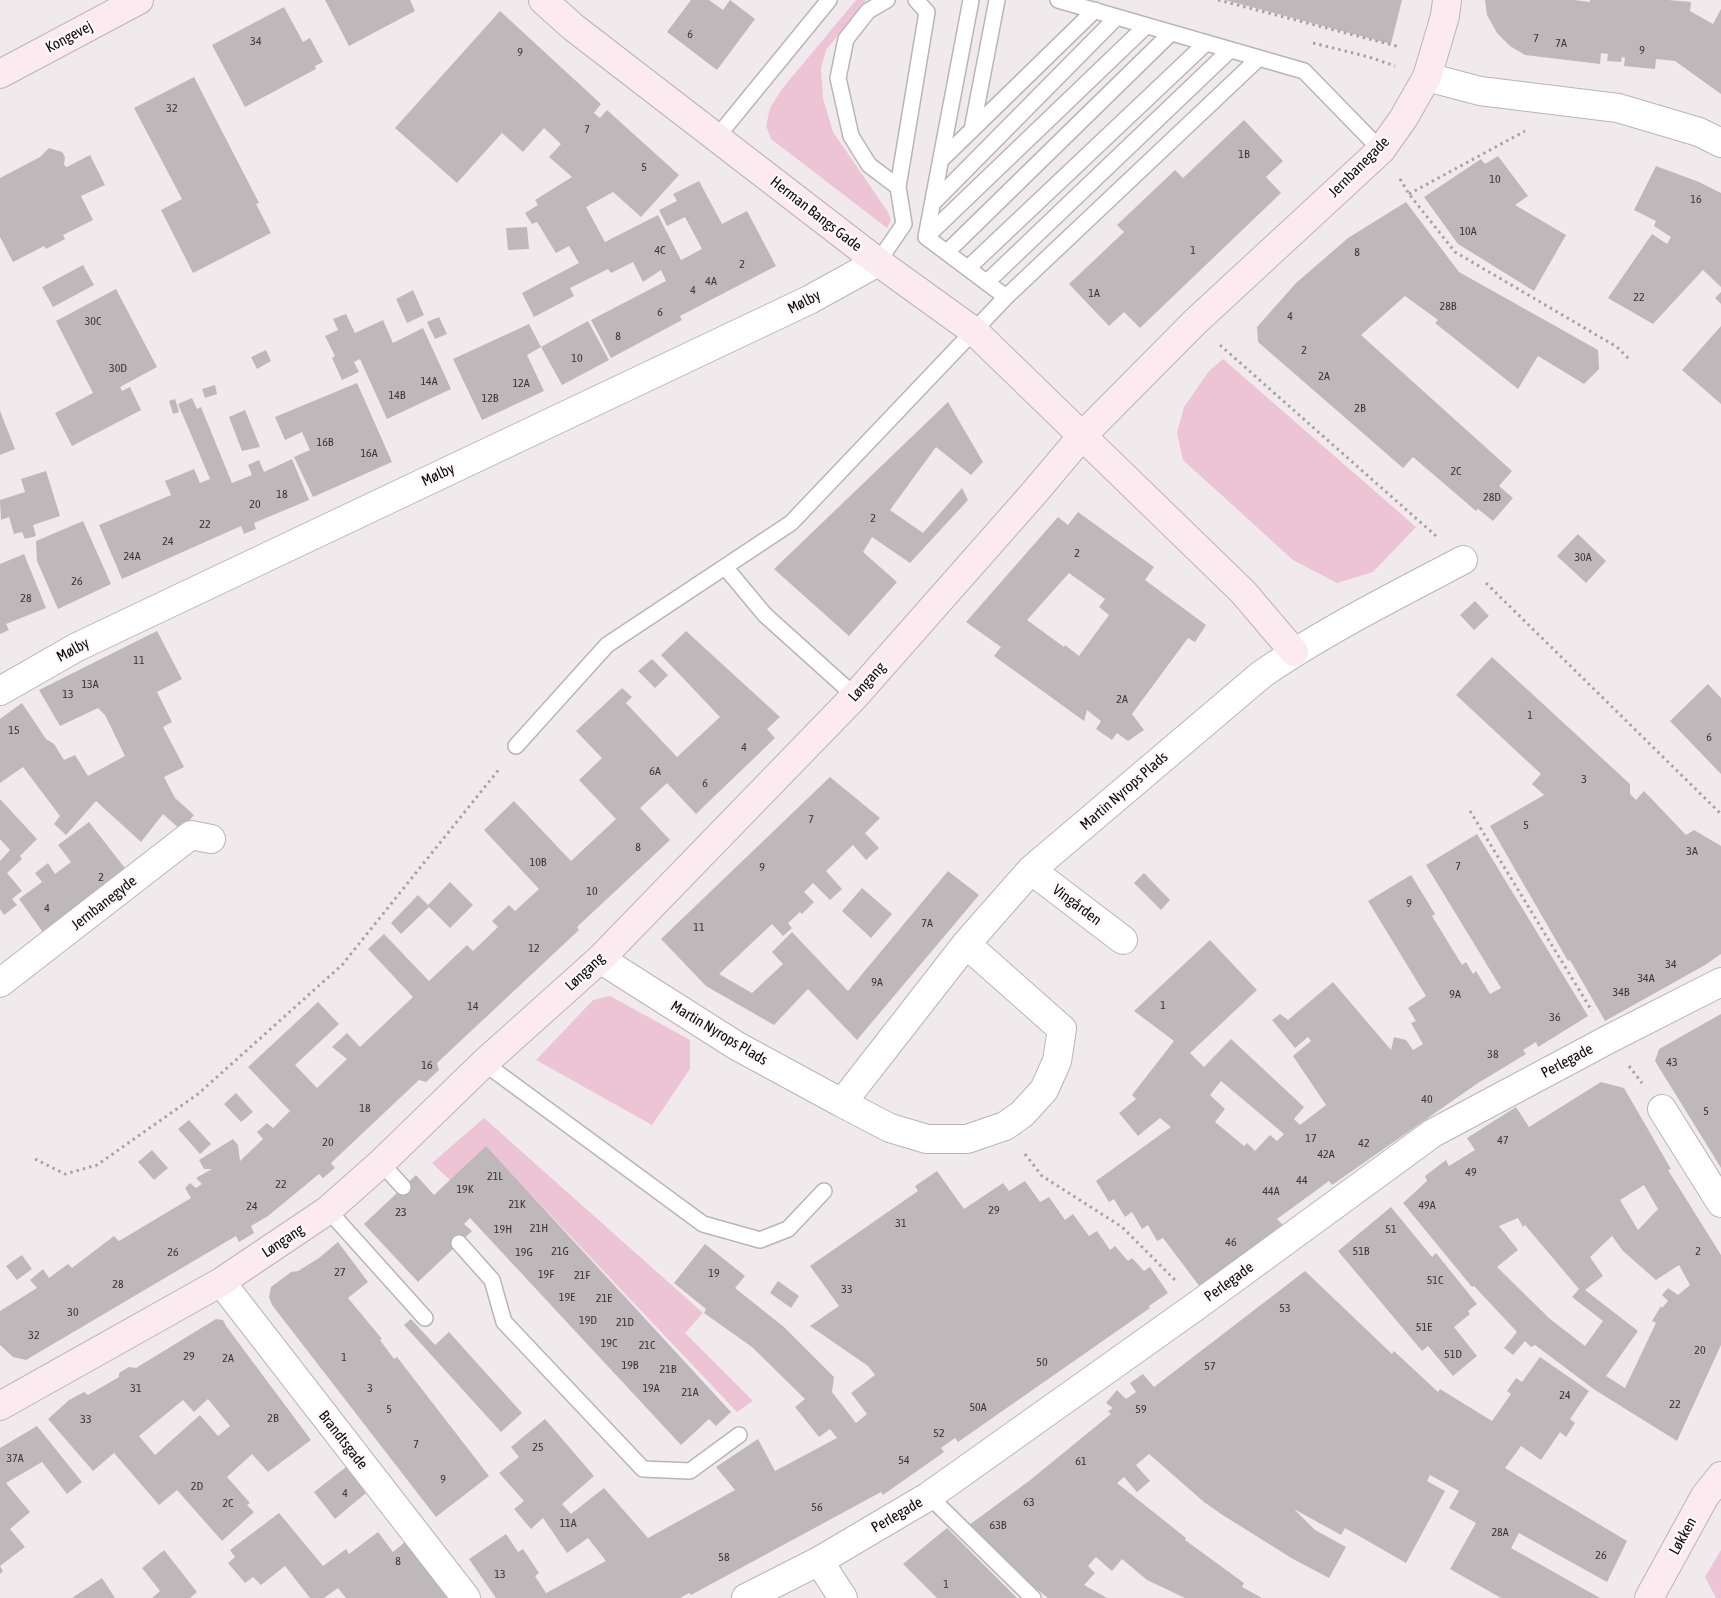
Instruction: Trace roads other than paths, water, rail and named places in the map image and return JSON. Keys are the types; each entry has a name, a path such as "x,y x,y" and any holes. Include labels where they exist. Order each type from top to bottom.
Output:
{"street":[{"name":"Kongevej","path":"0,74 139,0"},
{"name":"Herman Bangs Gade","path":"544,0 573,27 878,262 974,332 1082,436"},
{"name":"Jernbanegade","path":"1082,436 1195,322 1381,150 1403,119 1426,78 1445,16 1447,0"},
{"path":"1426,78 1480,91 1618,108 1699,132 1721,143"},
{"name":"Mølby","path":"0,691 77,647 809,300 878,262"},
{"path":"1082,436 1243,592 1294,652"},
{"name":"Løngang","path":"1,1404 221,1282 328,1210 381,1163 484,1063 600,959 856,696 1082,436"},
{"name":"Martin Nyrops Plads","path":"842,1103 966,944 1031,870 1262,674 1294,652 1342,624 1463,560"},
{"name":"Jernbanegyde","path":"0,983 191,835 211,839"},
{"name":"Vingården","path":"1031,870 1123,940"},
{"name":"Martin Nyrops Plads","path":"600,959 737,1046 890,1128 928,1139 967,1139 1005,1126 1022,1114 1044,1090 1057,1061 1062,1029 966,944"},
{"name":"Perlegade","path":"746,1598 819,1561 929,1496 1199,1304 1433,1133 1609,1039 1721,982"},
{"path":"1662,1109 1721,1204"},
{"name":"Brandtsgade","path":"221,1282 466,1598"},
{"name":"Løkken","path":"1649,1598 1705,1496 1721,1476"},
{"path":"819,1561 843,1598"}],"lane":[{"path":"717,137 830,0"},
{"path":"887,0 868,11 846,39 838,78 851,136 869,165 898,187"},
{"path":"878,262 904,224 898,187 926,12 916,0"},
{"path":"926,237 971,0"},
{"path":"972,130 997,0"},
{"path":"1058,0 1304,71 1381,150"},
{"path":"941,160 1094,10"},
{"path":"933,203 1117,17"},
{"path":"926,237 1146,26"},
{"path":"947,252 1171,33"},
{"path":"968,268 1206,43"},
{"path":"987,282 1230,50"},
{"path":"516,746 608,646 792,523 1006,297 1259,58"},
{"path":"926,237 1006,297"},
{"path":"725,567 765,615 856,696"},
{"path":"484,1063 703,1224 760,1240 788,1230 824,1192"},
{"path":"381,1163 403,1187"},
{"path":"328,1210 425,1318"},
{"path":"459,1243 492,1280 504,1322 643,1469 690,1471 739,1435"},
{"path":"929,1496 1033,1598"}]}
